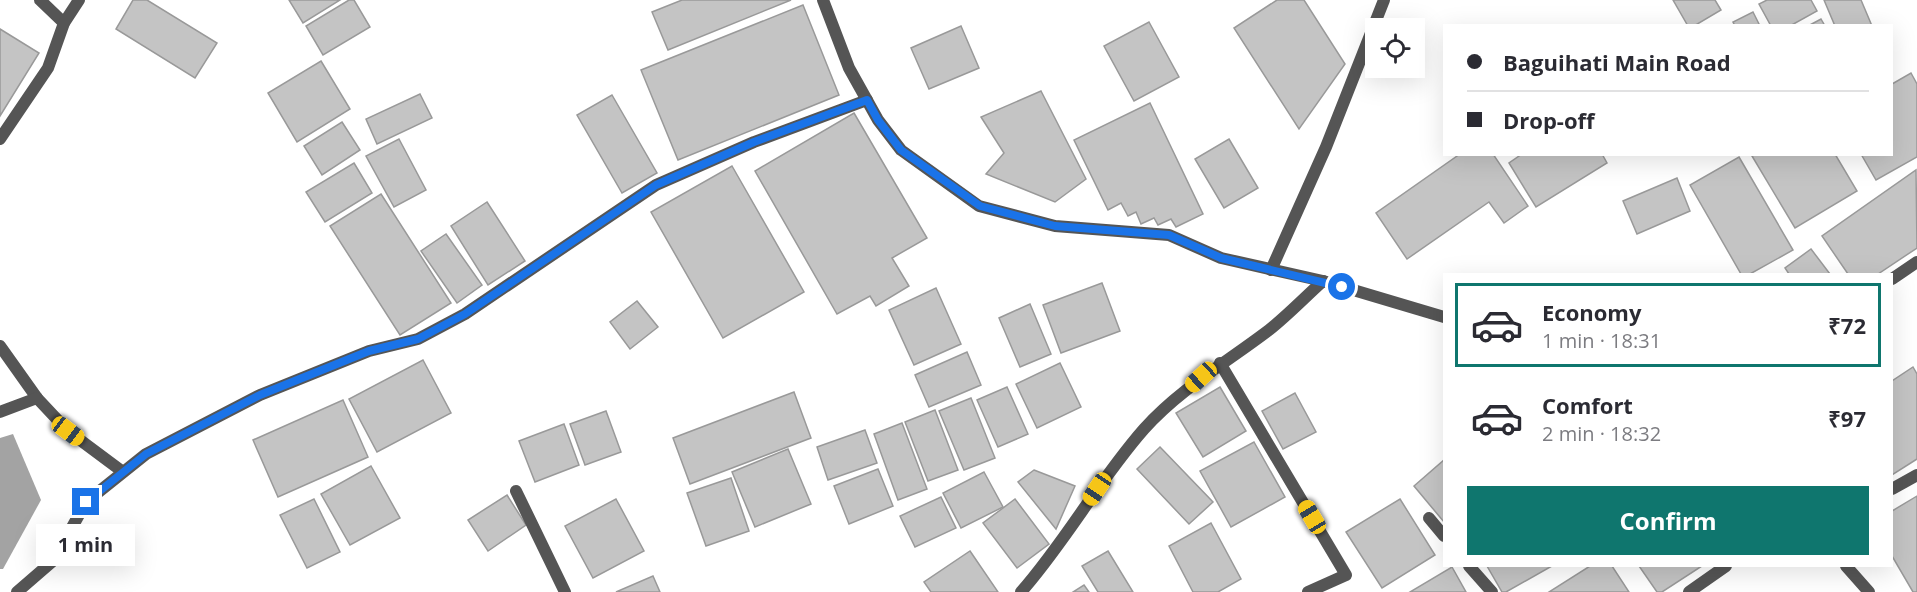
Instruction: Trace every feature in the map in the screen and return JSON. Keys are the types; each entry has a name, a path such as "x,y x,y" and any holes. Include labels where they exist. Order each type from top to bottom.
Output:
{"street":[{"path":"40,0 64,23"},
{"path":"0,139 48,68 64,23 79,0"},
{"path":"823,0 849,68 878,120 901,150 980,206 1055,226 1169,235 1221,258 1323,281 1443,317"},
{"path":"1271,270 1326,147 1384,0"},
{"path":"17,592 54,560 86,502 146,454 260,395 369,351 418,339 428,334 474,308 656,185 754,142 867,100"},
{"path":"1893,278 1917,262"},
{"path":"1021,592 1048,561 1097,489 1145,428 1220,363 1269,329 1323,281"},
{"path":"0,346 37,398 68,431 123,472"},
{"path":"1220,363 1346,575 1308,592"},
{"path":"0,412 37,398"},
{"path":"1893,488 1917,475"},
{"path":"516,491 565,592"},
{"path":"1429,518 1443,535"},
{"path":"1470,567 1492,592"},
{"path":"1689,592 1725,567"},
{"path":"1847,567 1869,592"}],"shaded area":[{"path":"13,434 41,500 3,569 0,569 0,438"}],"building":[{"path":"133,0 147,0 217,43 195,78 116,29"},
{"path":"289,0 340,0 303,23"},
{"path":"349,0 354,0 370,27 323,55 306,26"},
{"path":"682,0 791,0 668,50 652,12"},
{"path":"1277,0 1304,0 1345,64 1299,129 1234,28"},
{"path":"1673,0 1715,0 1721,10 1697,24 1687,24"},
{"path":"1767,0 1811,0 1817,11 1794,24 1770,24 1759,4"},
{"path":"1824,0 1861,0 1871,24 1834,24"},
{"path":"803,5 839,95 678,160 641,70"},
{"path":"1753,12 1759,24 1734,24 1733,22"},
{"path":"1821,19 1824,24 1812,24"},
{"path":"1149,22 1179,77 1134,101 1104,46"},
{"path":"961,26 979,68 929,89 911,48"},
{"path":"0,29 39,53 0,116"},
{"path":"321,61 350,109 297,142 268,93"},
{"path":"1911,73 1917,84 1917,157 1876,180 1862,156 1893,156 1893,83"},
{"path":"1041,91 1086,179 1055,202 986,174 1004,153 981,117"},
{"path":"420,94 432,118 377,144 366,119"},
{"path":"612,95 657,173 622,193 577,115"},
{"path":"1150,103 1203,214 1176,227 1171,219 1158,225 1154,218 1141,224 1136,212 1128,216 1121,203 1108,210 1074,140"},
{"path":"854,113 927,238 892,258 909,286 876,306 870,296 837,314 755,171"},
{"path":"342,122 360,150 322,175 304,146"},
{"path":"399,139 426,190 394,207 366,156"},
{"path":"1229,139 1258,188 1224,208 1195,159"},
{"path":"1457,156 1494,156 1528,206 1504,223 1489,202 1407,259 1376,213"},
{"path":"1519,156 1603,156 1607,163 1536,207 1509,163"},
{"path":"1752,156 1836,156 1857,191 1795,228"},
{"path":"1739,157 1793,250 1752,273 1740,273 1690,185"},
{"path":"354,163 372,193 325,222 306,192"},
{"path":"732,166 804,292 723,338 651,212"},
{"path":"1916,170 1917,248 1880,273 1847,273 1822,236"},
{"path":"1677,178 1690,211 1637,234 1623,201"},
{"path":"381,194 451,303 400,335 330,226"},
{"path":"487,202 525,261 488,285 451,226"},
{"path":"446,234 482,285 457,303 421,251"},
{"path":"1811,249 1829,273 1788,273 1785,268"},
{"path":"1102,283 1120,331 1061,353 1043,305"},
{"path":"936,288 961,344 914,365 889,310"},
{"path":"637,301 658,327 630,349 610,322"},
{"path":"1030,304 1051,354 1020,367 999,318"},
{"path":"967,352 981,385 929,407 915,375"},
{"path":"423,360 451,413 377,452 349,399"},
{"path":"1060,363 1081,407 1037,428 1016,384"},
{"path":"1913,367 1917,374 1917,459 1893,474 1893,380"},
{"path":"1007,387 1028,434 998,447 977,400"},
{"path":"1220,387 1246,431 1203,457 1176,413"},
{"path":"794,392 811,438 690,484 673,438"},
{"path":"1295,393 1316,432 1283,449 1262,411"},
{"path":"971,398 995,458 964,470 939,411"},
{"path":"343,400 368,457 278,497 253,440"},
{"path":"935,410 958,470 928,481 905,422"},
{"path":"606,411 621,452 585,465 570,424"},
{"path":"902,423 927,489 898,500 874,434"},
{"path":"564,424 579,465 535,482 519,441"},
{"path":"865,430 877,463 828,480 817,447"},
{"path":"1254,442 1285,497 1231,527 1200,471"},
{"path":"1160,447 1213,502 1189,524 1137,469"},
{"path":"788,449 811,504 755,527 732,472"},
{"path":"1443,461 1443,521 1414,486"},
{"path":"371,466 400,518 350,545 321,494"},
{"path":"878,469 893,506 849,524 834,486"},
{"path":"1034,470 1075,486 1056,529 1018,482"},
{"path":"984,472 1003,507 961,528 943,493"},
{"path":"731,478 749,531 706,546 687,493"},
{"path":"507,495 526,525 488,551 468,520"},
{"path":"1917,496 1917,592 1913,592 1893,558 1893,510"},
{"path":"941,497 956,528 915,547 900,516"},
{"path":"314,499 340,552 307,568 280,515"},
{"path":"616,499 644,551 593,578 565,526"},
{"path":"1015,499 1049,544 1017,568 983,523"},
{"path":"1400,499 1435,555 1382,588 1346,532"},
{"path":"1211,523 1241,579 1218,592 1193,592 1169,546"},
{"path":"970,551 998,592 931,592 924,582"},
{"path":"1108,551 1133,592 1098,592 1082,566"},
{"path":"1452,567 1466,592 1410,592"},
{"path":"1488,567 1550,567 1506,592 1502,592"},
{"path":"1588,567 1613,567 1629,592 1549,592"},
{"path":"1640,567 1700,567 1662,592 1657,592"},
{"path":"653,576 660,592 616,592"},
{"path":"1084,585 1089,592 1073,592"}],"route":[{"path":"86,502 146,454 260,395 369,351 418,339 465,314 656,185 754,142 867,100 878,120 901,150 980,206 1055,226 1169,235 1221,258 1342,287"}]}
